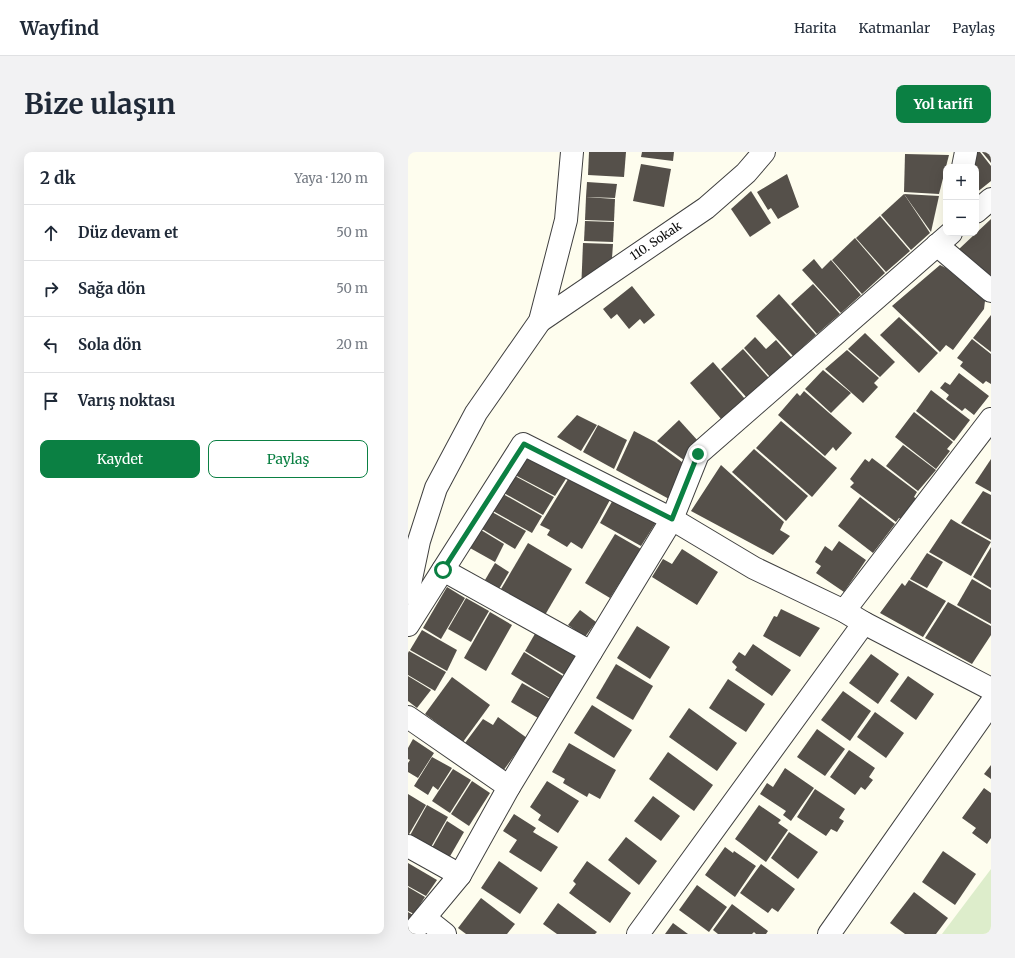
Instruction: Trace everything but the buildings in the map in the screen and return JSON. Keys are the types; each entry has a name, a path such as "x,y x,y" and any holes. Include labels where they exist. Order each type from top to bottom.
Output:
{"street":[{"path":"408,593 418,542 436,488 476,413 540,321 566,220 572,152"},
{"name":"110. Sokak","path":"540,321 706,208 746,173 764,152"},
{"path":"964,164 966,152"},
{"path":"979,209 991,199"},
{"path":"411,934 460,875 509,787 672,519 698,454 945,237 991,291"},
{"path":"844,611 991,419"},
{"path":"408,625 524,444 672,519 754,568 844,611 864,623 991,689"},
{"path":"443,570 591,652"},
{"path":"638,934 864,623"},
{"path":"828,934 991,703"},
{"path":"408,717 509,787"},
{"path":"408,846 460,875"},
{"path":"425,918 445,934"}],"green space":[{"path":"991,869 991,934 942,934"}],"route":[{"path":"443,570 524,444 672,519 698,454"}]}
